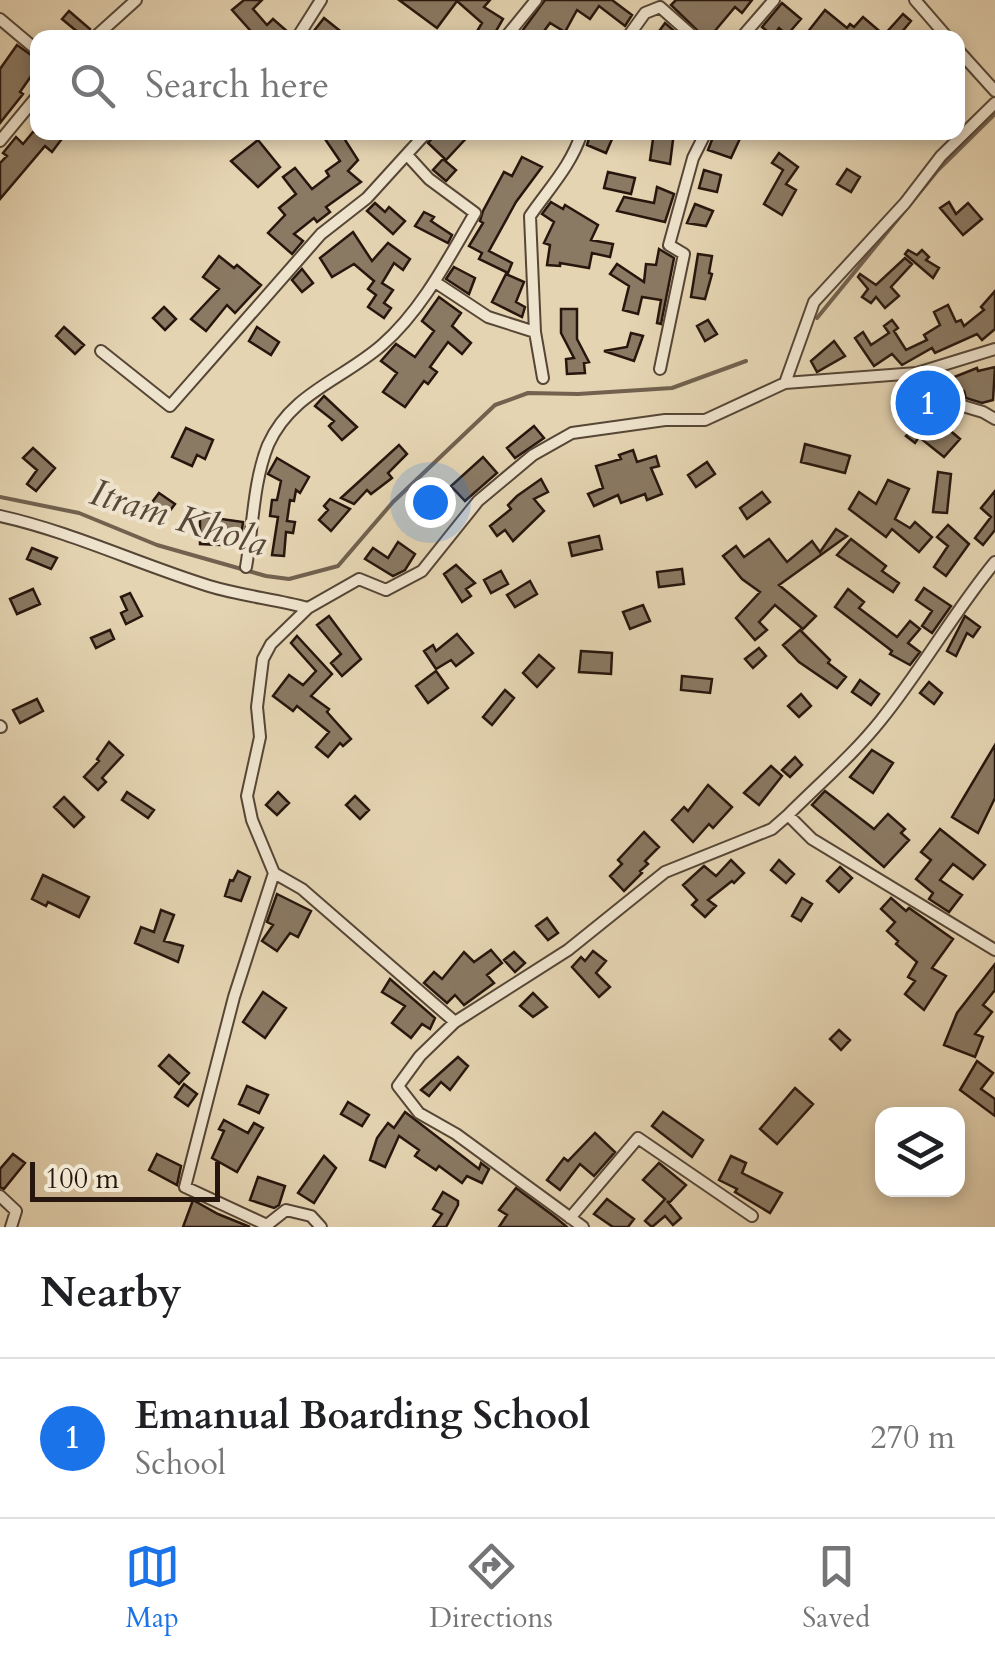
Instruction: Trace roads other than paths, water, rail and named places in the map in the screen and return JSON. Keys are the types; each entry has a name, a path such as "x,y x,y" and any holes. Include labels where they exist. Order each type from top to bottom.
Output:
{"street":[{"path":"103,30 136,0"},
{"path":"302,30 321,0"},
{"path":"512,30 536,0"},
{"path":"749,30 774,0"},
{"path":"915,0 941,30"},
{"path":"633,30 645,12 660,7 685,30"},
{"path":"0,19 30,44"},
{"path":"965,58 995,91"},
{"path":"965,132 995,103"},
{"path":"0,141 30,105"},
{"path":"101,351 170,406 321,234 367,198 421,140"},
{"path":"543,378 534,332 530,216 568,166 579,140"},
{"path":"660,369 684,254 669,245 693,158 702,140"},
{"path":"785,382 814,302 957,140"},
{"path":"246,566 268,446 286,418 316,388 384,344 435,282 475,214 429,179 408,156"},
{"path":"435,282 488,316 534,332"},
{"path":"455,1022 302,889 274,874 256,832 247,796 260,738 257,720 261,668 271,644 308,608 359,579 386,590 422,571 478,501 533,456 572,433 665,420 705,420 785,382 917,373 995,349"},
{"path":"917,373 936,398 995,419"},
{"path":"0,516 208,586 308,608"},
{"path":"583,1227 456,1134 419,1113 398,1086 420,1056 455,1022 568,950 665,872 772,829 788,815 879,724 916,675 958,607 995,562"},
{"path":"788,815 812,839 995,950"},
{"path":"274,874 234,997 184,1187 267,1225 286,1210 311,1216 321,1227"},
{"path":"570,1218 638,1138 752,1216"},
{"path":"0,1196 16,1211 11,1227"}],"waterway":[{"name":"Itram Khola","path":"817,318 938,170 995,114"},
{"name":"Itram Khola","path":"0,497 79,513 157,545 289,579 338,566 393,502 495,405 528,393 672,388 746,361"}],"place":[{"name":"Emanual Boarding School","path":"928,403"}]}
